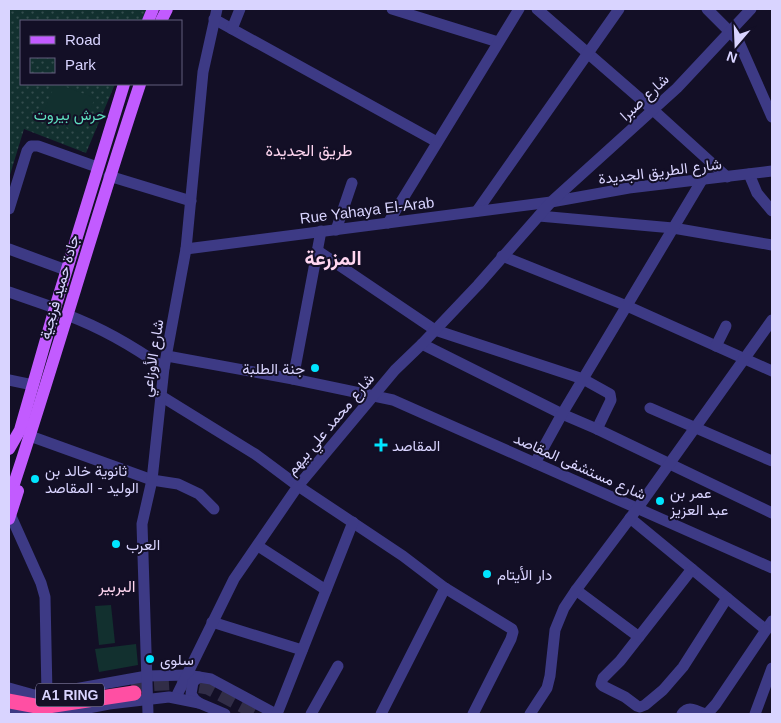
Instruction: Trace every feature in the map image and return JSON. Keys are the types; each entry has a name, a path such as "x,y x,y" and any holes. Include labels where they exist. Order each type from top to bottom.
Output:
{"highway":[{"name":"A1 RING","path":"9,693 28,698 42,698 135,691"},
{"name":"A1 RING","path":"9,702 41,707 135,691"}],"main road":[{"name":"جادة حميد فرنجية","path":"9,499 19,470 33,385 97,167 124,85"},
{"name":"جادة حميد فرنجية","path":"9,449 25,433 57,351 109,176 140,85"},
{"path":"9,439 25,433"},
{"path":"10,517 20,485 19,470"}],"street":[{"path":"232,28 240,9"},
{"path":"392,9 420,13 498,42"},
{"path":"388,223 519,9"},
{"path":"537,9 727,177"},
{"path":"477,212 619,9"},
{"path":"707,9 739,42 772,117"},
{"name":"شارع صبرا","path":"552,202 677,88 750,9"},
{"path":"215,14 232,28 437,142"},
{"name":"شارع الأوزاعي","path":"148,714 135,691 147,676 142,524 152,480 165,362 186,249 202,72 215,14"},
{"path":"9,209 27,151 31,146 38,146 97,167"},
{"name":"شارع الطريق الجديدة","path":"552,202 629,188 772,171"},
{"path":"749,174 757,193 772,211"},
{"path":"109,176 190,201"},
{"path":"535,463 562,414 702,180"},
{"path":"336,230 352,183"},
{"name":"Rue Yahaya El-Arab","path":"186,249 552,202"},
{"name":"شارع محمد علي بيهم","path":"176,697 193,676 212,622 234,579 298,486 395,370 478,285 552,202"},
{"path":"539,216 672,228 772,246"},
{"path":"293,379 321,231"},
{"path":"9,249 66,270"},
{"path":"318,252 435,330 583,379 610,394 611,400 598,429"},
{"path":"502,256 627,306 772,371"},
{"path":"9,292 55,308"},
{"path":"67,315 105,330 165,362"},
{"path":"530,714 544,695 550,676 555,630 560,615 576,590 637,509 772,320"},
{"path":"716,346 726,326"},
{"path":"422,344 562,414 598,429 772,513"},
{"name":"شارع مستشفى المقاصد","path":"165,362 293,379 393,400 769,566"},
{"path":"9,380 33,385"},
{"path":"161,396 255,454 298,486 403,556 444,588 512,629 513,632 508,644 473,714"},
{"path":"650,408 772,461"},
{"path":"25,433 152,480 178,484 199,494 214,509"},
{"path":"10,517 41,583 45,597 48,694"},
{"path":"630,518 727,598 769,626 716,704 706,714 692,708 682,714"},
{"path":"57,714 135,691 147,676 193,676 211,679 277,714 353,522"},
{"path":"258,546 326,590"},
{"path":"769,566 772,554"},
{"path":"692,569 620,661 601,681 603,686 625,697 637,706 645,705 663,690 683,667 727,598"},
{"path":"381,714 444,588"},
{"path":"576,590 639,637"},
{"path":"212,622 302,650"},
{"path":"311,714 338,666"},
{"path":"755,714 772,668"},
{"path":"193,676 191,694 195,700 224,714"},
{"path":"9,688 34,695 135,691 199,702"},
{"path":"9,709 32,714"}],"green space":[{"name":"حرش بيروت","path":"9,9 148,9 142,20 20,20 20,85 115,85 86,153 24,129 9,178"},
{"path":"55,85 61,85 95,98 81,133 42,117"},
{"path":"111,605 115,643 99,645 95,606"},
{"path":"136,644 138,665 99,672 95,649"}],"tunnel":[{"path":"131,685 180,682 208,687 259,714"}],"place":[{"name":"جنة الطلبة","path":"315,368"},
{"name":"المقاصد","path":"381,445"},
{"name":"ثانوية خالد بن الوليد - المقاصد","path":"35,479"},
{"name":"عمر بن عبد العزيز","path":"660,501"},
{"name":"العرب","path":"116,544"},
{"name":"دار الأيتام","path":"487,574"},
{"name":"سلوى","path":"150,659"}],"district":[{"name":"طريق الجديدة","path":"309,150"},
{"name":"المزرعة","path":"333,258"},
{"name":"البربير","path":"117,586"}]}
